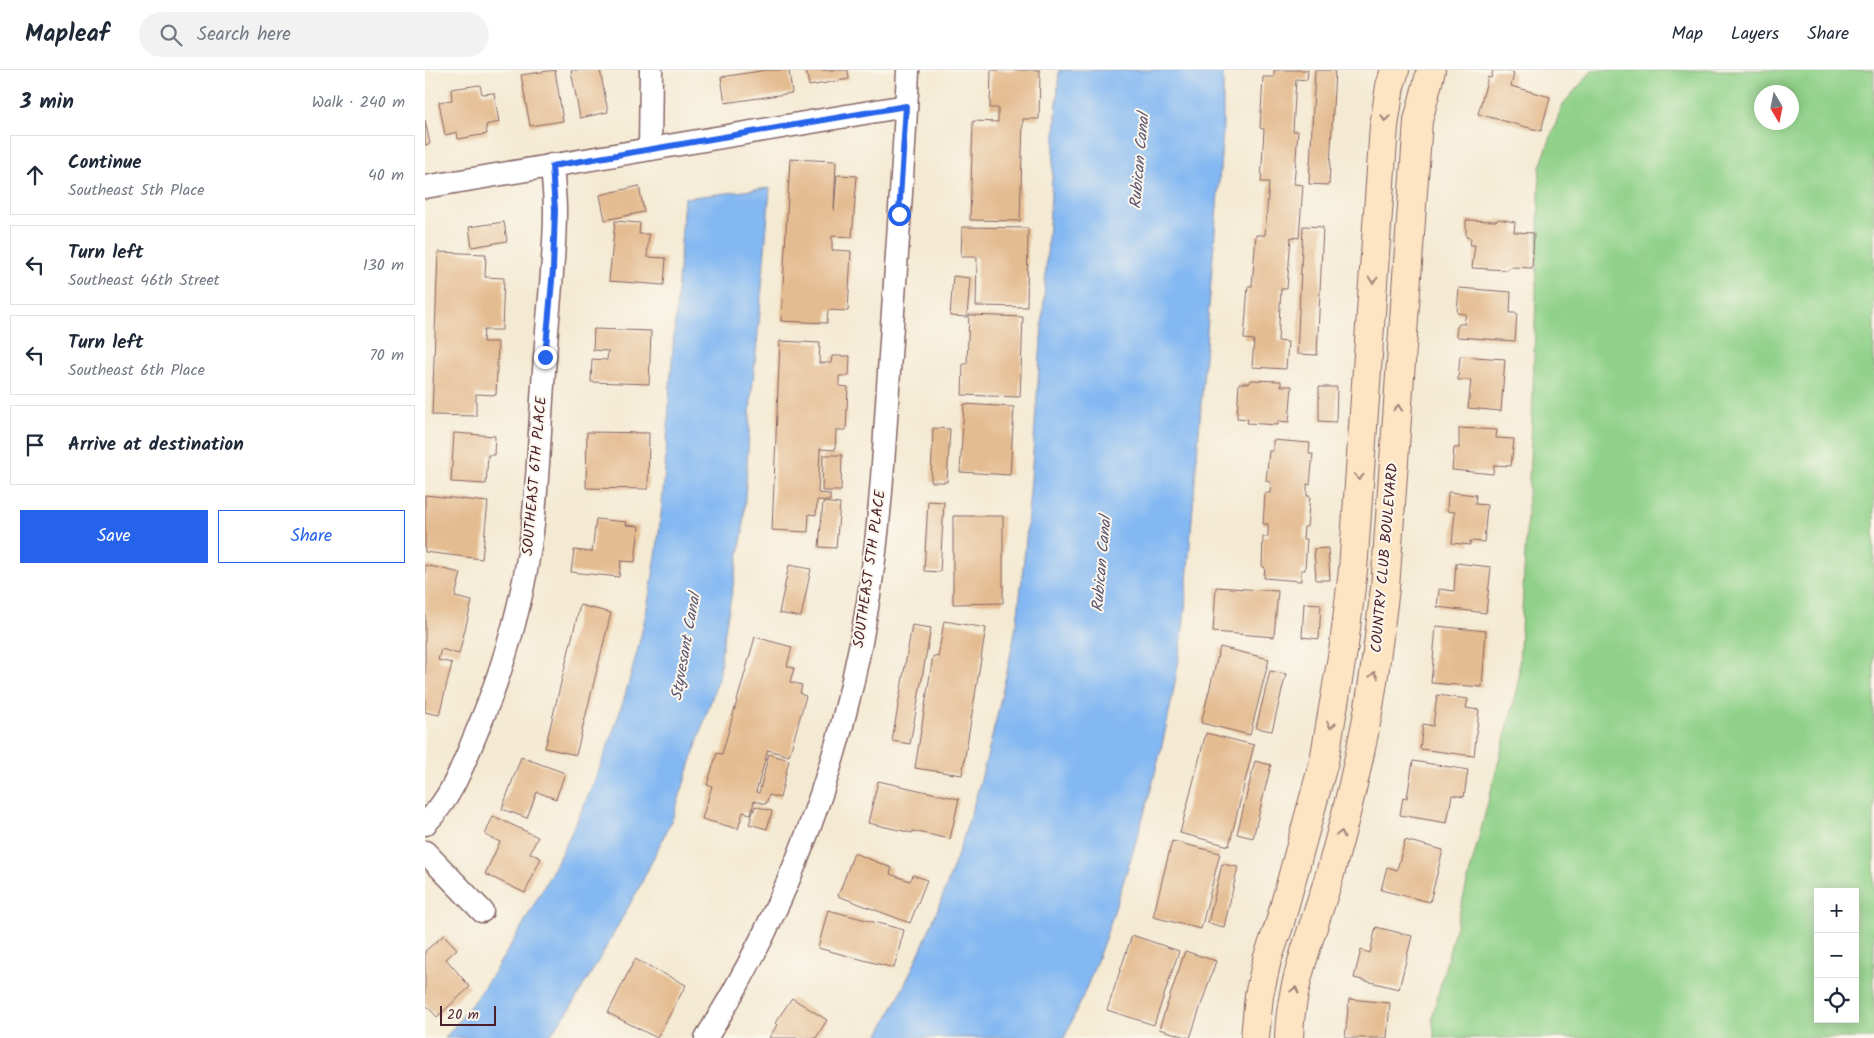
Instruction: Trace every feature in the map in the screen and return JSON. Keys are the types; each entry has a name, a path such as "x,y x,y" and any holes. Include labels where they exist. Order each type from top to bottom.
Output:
{"main road":[{"name":"COUNTRY CLUB BOULEVARD","path":"1255,1038 1259,995 1267,960 1279,926 1324,761 1346,627 1353,570 1384,126 1390,86 1395,70"},
{"name":"COUNTRY CLUB BOULEVARD","path":"1289,1038 1296,985 1331,871 1367,722 1385,588 1418,121 1431,70"},
{"path":"1362,434 1396,436"},
{"path":"1346,627 1380,632"}],"street":[{"path":"650,149 651,70"},
{"name":"SOUTHEAST 5TH PLACE","path":"706,1038 730,1000 793,872 829,768 854,676 869,601 882,478 908,70"},
{"path":"425,187 906,106"},
{"name":"SOUTHEAST 6TH PLACE","path":"425,824 448,798 485,712 508,646 522,586 537,482 553,270 555,210 552,166"},
{"path":"425,852 482,910"}],"green space":[{"path":"1593,70 1874,70 1874,1038 1435,1038 1432,1018 1518,687 1532,421 1540,167 1563,104"}],"water":[{"name":"Rubican Canal","path":"1059,70 1223,70 1223,131 1185,611 1172,699 1150,792 1133,853 1104,942 1064,1038 877,1038 916,961 948,881 987,758 1014,639 1022,583 1030,491"},
{"name":"Styvesant Canal","path":"770,188 751,399 743,531 722,647 720,673 673,817 640,886 600,958 569,1010 548,1038 445,1038 497,968 559,858 605,754 629,682 647,608 660,525 684,198"}],"building":[{"path":"555,70 563,121 530,126 521,75"},
{"path":"571,70 600,70 608,112 580,118"},
{"path":"767,70 789,70 792,93 725,103 721,77"},
{"path":"806,70 848,70 849,79 809,86"},
{"path":"991,70 1040,70 1039,119 1023,119 1020,221 970,220 973,121 998,122 998,108 990,108"},
{"path":"1274,70 1308,70 1307,80 1296,79 1293,131 1298,131 1294,184 1303,185 1299,238 1291,237 1287,289 1281,289 1278,341 1288,342 1286,369 1252,367 1254,340 1244,339 1248,286 1252,286 1256,235 1265,235 1269,182 1261,182 1264,129 1260,128 1263,77 1274,77"},
{"path":"1315,70 1335,70 1329,185 1309,184"},
{"path":"1493,70 1504,70 1514,73 1511,86 1550,97 1541,131 1478,114 1488,77 1491,78"},
{"path":"480,85 482,94 494,93 499,122 486,125 487,134 458,139 457,132 445,135 439,102 452,100 451,89"},
{"path":"425,120 430,144 425,145"},
{"path":"790,159 836,161 834,211 837,175 857,176 852,237 832,236 832,250 851,251 848,311 828,310 827,323 781,321"},
{"path":"639,186 644,212 605,220 600,195"},
{"path":"1498,219 1515,222 1514,232 1534,233 1532,268 1511,267 1507,270 1472,268 1475,245 1470,245 1471,238 1466,237 1466,220 1496,221"},
{"path":"615,221 640,223 639,234 649,234 647,257 666,258 664,285 609,281"},
{"path":"504,222 507,241 472,247 469,227"},
{"path":"1303,226 1323,227 1317,355 1297,354"},
{"path":"962,227 1028,228 1027,307 976,306 977,257 961,257"},
{"path":"438,252 486,254 485,277 504,278 502,330 484,330 483,342 498,342 496,395 476,394 476,416 432,415"},
{"path":"953,276 970,278 967,317 950,316"},
{"path":"1459,288 1511,292 1510,313 1517,313 1515,341 1458,337 1456,334 1457,327 1459,324 1465,324 1466,314 1457,313"},
{"path":"969,315 1023,317 1020,397 962,395 963,364 967,364"},
{"path":"594,329 651,331 649,384 591,382 592,359 607,360 608,351 593,350"},
{"path":"780,341 820,343 819,363 831,363 832,356 850,356 849,376 839,376 839,386 848,387 846,430 836,430 835,450 820,449 818,493 830,494 830,501 817,500 816,515 809,514 808,532 772,530"},
{"path":"1460,356 1505,359 1501,411 1468,408 1471,380 1458,380"},
{"path":"1250,380 1281,381 1281,386 1292,386 1289,422 1278,421 1278,425 1247,423 1248,419 1237,418 1239,383 1250,383"},
{"path":"1319,387 1337,387 1336,422 1319,421"},
{"path":"964,404 1014,407 1010,475 960,472"},
{"path":"933,428 950,429 947,482 931,482"},
{"path":"1459,428 1497,430 1496,438 1514,439 1511,466 1494,465 1493,474 1452,470 1454,448 1459,448"},
{"path":"587,432 649,433 648,489 586,488"},
{"path":"454,433 495,436 494,455 488,455 486,484 451,482"},
{"path":"1273,440 1310,443 1309,454 1313,454 1310,485 1307,484 1307,496 1310,496 1307,527 1304,527 1303,539 1307,539 1305,570 1301,570 1301,581 1264,578 1265,567 1262,567 1263,537 1268,537 1268,524 1263,524 1265,493 1270,493 1271,482 1266,481 1269,451 1273,451"},
{"path":"823,455 842,455 841,491 822,491"},
{"path":"1448,492 1476,495 1475,504 1487,505 1484,542 1470,541 1470,545 1452,543 1455,512 1447,511"},
{"path":"425,495 488,502 482,559 425,552"},
{"path":"928,501 944,502 940,572 924,571"},
{"path":"823,502 840,504 836,548 819,547"},
{"path":"953,516 1003,516 1003,603 953,604"},
{"path":"596,519 627,522 626,525 639,526 635,562 621,561 619,577 571,572 574,550 592,552"},
{"path":"1328,548 1330,580 1316,580 1314,549"},
{"path":"1456,563 1491,567 1486,613 1437,607 1439,589 1454,591"},
{"path":"425,565 461,573 455,597 472,601 459,654 441,649 438,660 452,663 439,715 425,712"},
{"path":"789,565 811,569 801,617 779,613"},
{"path":"1216,587 1278,591 1274,637 1213,632"},
{"path":"1304,603 1321,604 1319,639 1302,637"},
{"path":"580,605 611,613 576,755 545,748"},
{"path":"944,621 986,628 962,775 915,768 933,656 938,657"},
{"path":"912,625 931,628 910,744 892,741"},
{"path":"1436,626 1486,631 1482,687 1431,683"},
{"path":"755,637 792,647 787,666 794,668 790,682 802,685 800,694 806,696 789,756 768,750 756,792 759,793 769,754 789,760 780,798 769,795 766,804 754,801 751,814 743,812 738,829 702,819 712,786 707,785 717,753 722,754"},
{"path":"1220,647 1269,659 1250,735 1201,723"},
{"path":"1270,671 1286,674 1272,731 1256,728"},
{"path":"1437,695 1468,699 1466,708 1479,710 1474,756 1420,749 1423,724 1433,726"},
{"path":"1206,733 1254,745 1229,846 1180,833"},
{"path":"521,757 565,773 556,799 537,792 527,818 502,809"},
{"path":"1255,761 1271,765 1253,838 1237,834"},
{"path":"1413,761 1468,770 1464,797 1452,795 1447,823 1400,815 1403,797 1407,798"},
{"path":"878,781 959,799 950,839 868,823"},
{"path":"755,806 772,811 767,829 749,824"},
{"path":"493,816 538,837 530,853 541,858 525,893 485,874 500,842 485,835"},
{"path":"1405,840 1443,850 1430,902 1381,890 1387,867 1397,870"},
{"path":"1172,841 1220,853 1201,929 1153,917"},
{"path":"854,853 892,868 890,874 910,881 913,875 927,880 910,923 838,896"},
{"path":"1222,864 1238,867 1224,927 1208,923"},
{"path":"828,910 904,930 894,968 818,948"},
{"path":"1376,927 1412,936 1399,989 1354,978 1361,950 1370,953"},
{"path":"444,935 457,949 446,959 470,987 437,1017 425,1004 425,951"},
{"path":"1132,935 1179,951 1154,1025 1107,1010"},
{"path":"1185,951 1216,961 1190,1038 1159,1029"},
{"path":"635,959 686,985 657,1038 608,1013"},
{"path":"792,998 827,1020 816,1038 769,1038 777,1025 775,1023"},
{"path":"1349,999 1390,1003 1387,1038 1345,1038"}],"route":[{"path":"545,357 553,270 555,210 552,166 906,106 899,214"}]}
